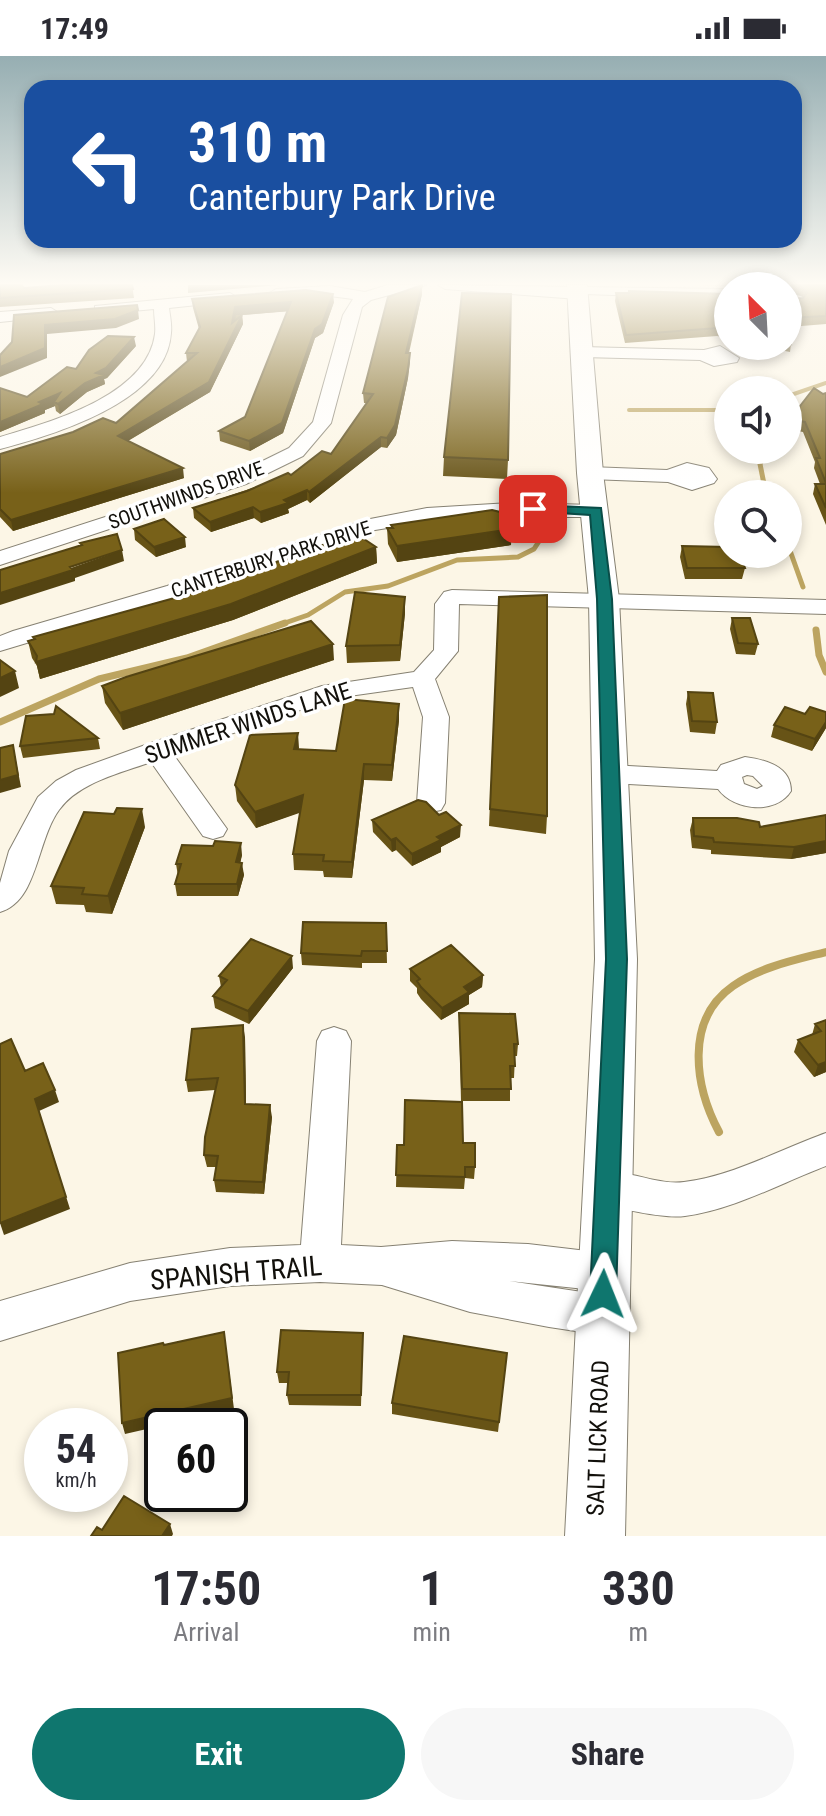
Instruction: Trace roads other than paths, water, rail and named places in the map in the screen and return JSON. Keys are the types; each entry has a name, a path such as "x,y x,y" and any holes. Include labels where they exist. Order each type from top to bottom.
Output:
{"main road":[{"name":"SALT LICK ROAD","path":"582,354 590,473 604,599 616,959 595,1536"}],"street":[{"path":"0,443 86,414 114,399 144,375 156,354"},
{"name":"SOUTHWINDS DRIVE","path":"0,558 239,480 296,452 322,423 341,354"},
{"path":"666,354 704,355"},
{"path":"590,473 674,476"},
{"name":"CANTERBURY PARK DRIVE","path":"0,644 25,634 175,592 376,523 504,508 596,511"},
{"path":"431,803 436,717 422,678 446,651 447,604 452,597 826,607"},
{"name":"SUMMER WINDS LANE","path":"0,901 13,890 24,851 48,804 66,787 86,776 331,691 422,678"},
{"path":"157,750 213,829"},
{"path":"611,774 727,781"},
{"path":"320,1263 334,1041"},
{"path":"606,1188 681,1200 709,1194 826,1149"},
{"name":"SPANISH TRAIL","path":"0,1321 130,1282 230,1267 320,1263 381,1266 444,1288 490,1298 603,1294"}],"waterway":[{"path":"802,391 826,383"},
{"path":"629,410 714,410"},
{"path":"760,464 763,480"},
{"path":"279,625 308,615 345,592 388,586 457,560 518,557 534,549 545,532 555,524"},
{"path":"796,568 803,587"},
{"path":"0,722 99,679 187,658 285,623"},
{"path":"816,630 819,655 826,672"},
{"path":"719,1132 704,1095 699,1055 701,1035 717,1000 743,979 778,965 826,952"}]}
